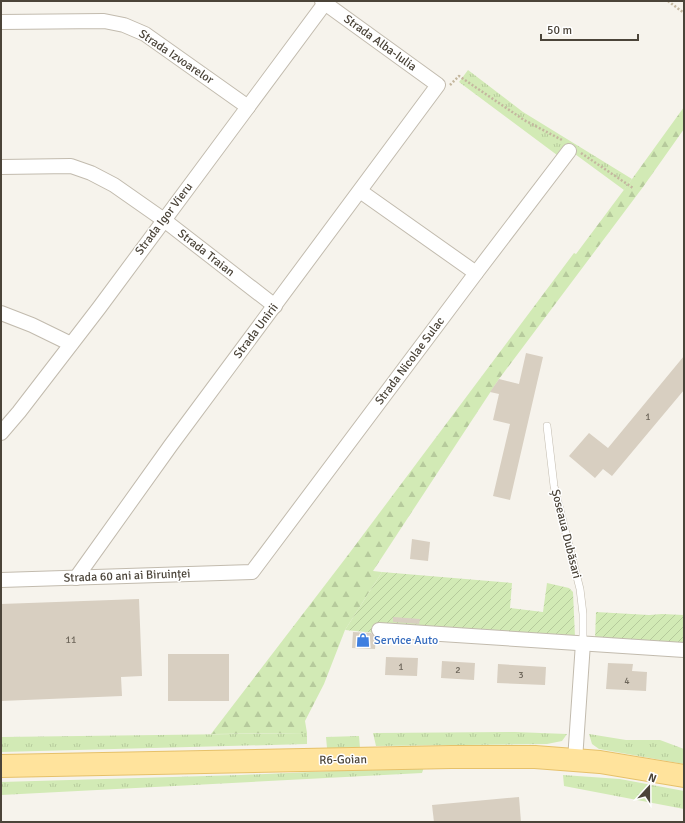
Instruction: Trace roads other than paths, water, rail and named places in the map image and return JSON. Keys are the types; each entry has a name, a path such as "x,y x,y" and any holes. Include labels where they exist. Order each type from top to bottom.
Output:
{"main road":[{"name":"R6-Goian","path":"1,766 458,757 535,757 600,762 684,776"}],"street":[{"name":"Strada Alba-Iulia","path":"323,2 438,85"},
{"name":"Strada Igor Vieru","path":"1,433 24,406 164,220 248,107 323,2"},
{"name":"Strada Izvoarelor","path":"1,22 104,21 124,25 145,34 248,107"},
{"name":"Strada Unirii","path":"76,578 171,445 438,85"},
{"name":"Strada Nicolae Sulac","path":"252,572 476,273 572,148"},
{"name":"Strada Traian","path":"1,167 71,166 91,172 114,185 164,220 275,306"},
{"path":"360,191 476,273"},
{"path":"1,313 32,325 71,344"},
{"name":"Strada 60 ani ai Biruinței","path":"1,580 252,572"},
{"path":"378,630 583,642 684,650"},
{"name":"Șoseaua Dubăsari","path":"575,760 583,642"}],"lane":[{"name":"Șoseaua Dubăsari","path":"547,426 554,486 580,589 583,614 583,642"}],"place":[{"name":"Service Auto","path":"363,640"}]}
